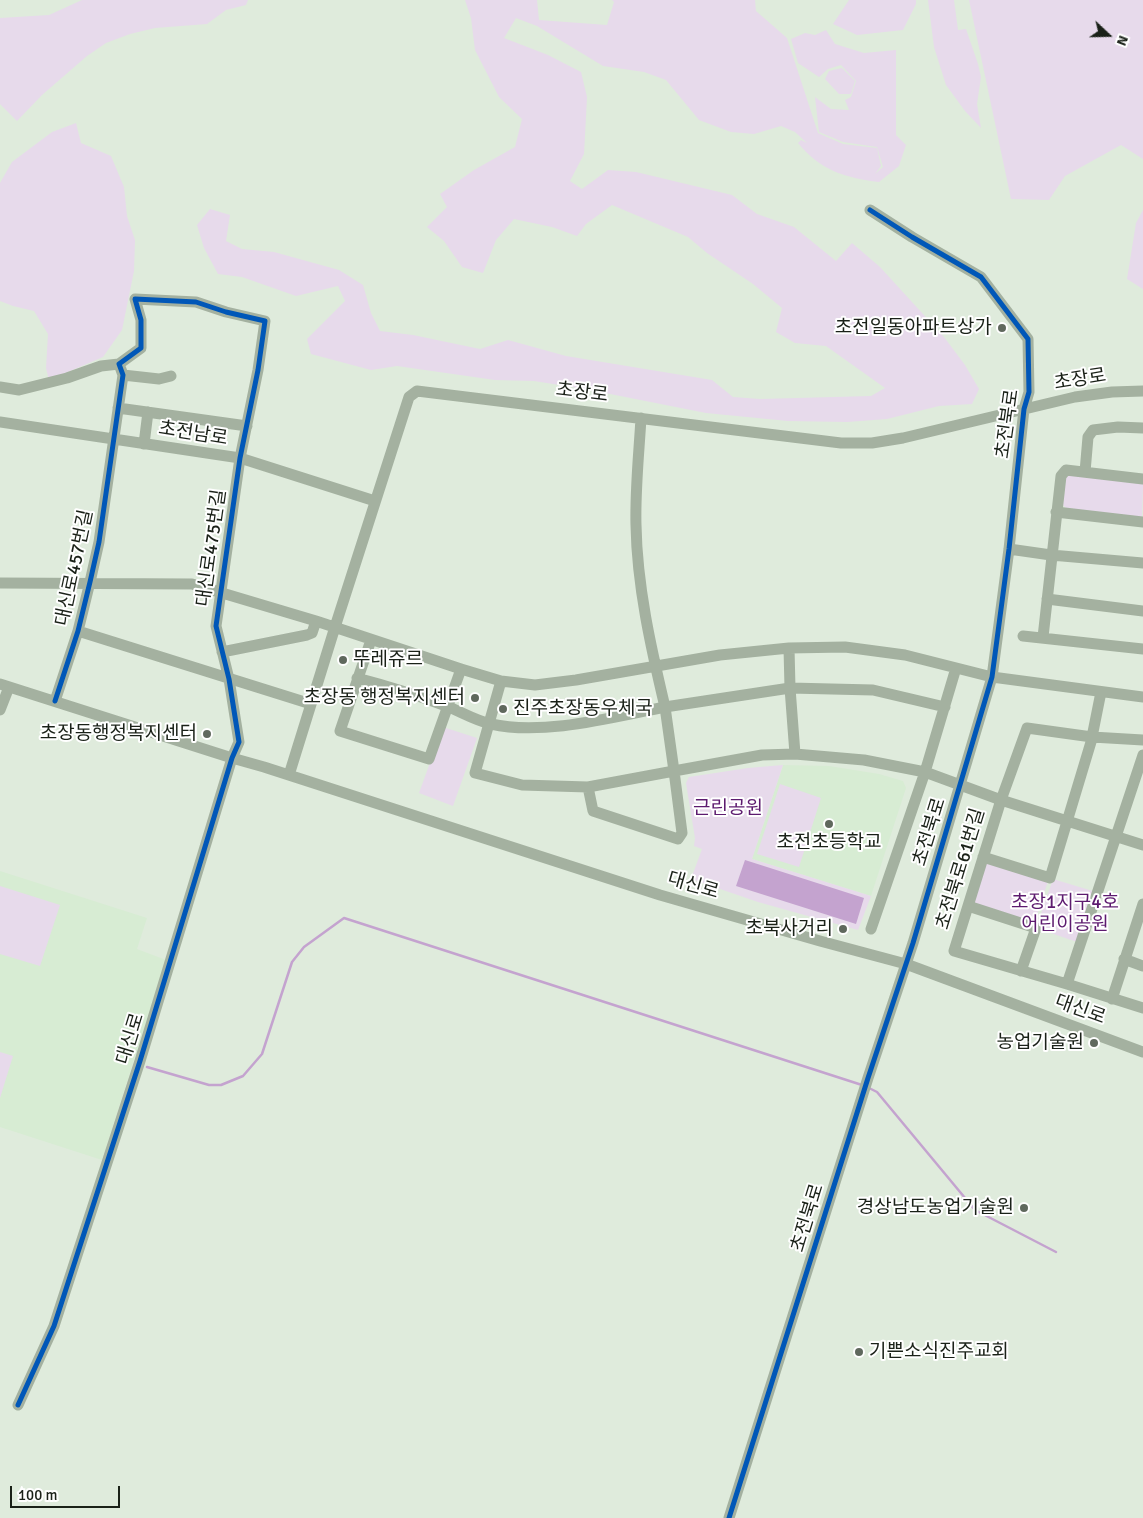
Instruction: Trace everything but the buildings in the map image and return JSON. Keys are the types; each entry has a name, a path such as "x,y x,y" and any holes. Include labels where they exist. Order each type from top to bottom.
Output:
{"street":[{"name":"초전북로","path":"729,1518 865,1087 906,964 992,677 1009,549 1024,409 1029,392 1028,339 981,277 912,238 870,210"},
{"name":"대신로475번길","path":"121,370 141,348 141,320 135,300 196,302 226,312 265,321 258,370 240,458 216,626 239,742 232,758"},
{"path":"0,387 19,390 67,378 101,366 159,379 170,376"},
{"name":"대신로457번길","path":"54,701 78,631 99,542 118,408 121,370"},
{"name":"초장로","path":"290,775 335,626 409,397 417,391 841,444 872,443 910,436 1075,397 1112,392 1143,391"},
{"path":"118,408 246,426"},
{"path":"144,444 148,412"},
{"path":"588,787 593,811 678,839 682,833 665,707 656,667 637,555 636,523 641,418"},
{"name":"초전남로","path":"0,422 240,458 375,501"},
{"path":"1085,472 1088,438 1093,430 1118,427 1143,428"},
{"path":"1043,638 1061,476 1066,470 1143,479"},
{"path":"1056,512 1143,522"},
{"path":"1009,549 1051,555 1143,563"},
{"path":"0,582 192,584 335,626 461,670 501,680 535,685 576,680 720,655 789,648 846,647 905,655 992,677 1143,697"},
{"path":"1047,600 1143,611"},
{"path":"222,652 307,636 312,632 316,620"},
{"path":"78,631 311,704"},
{"path":"1022,636 1143,649"},
{"path":"371,640 340,731 429,759 461,670"},
{"path":"789,648 795,754"},
{"path":"871,929 925,772 946,707 956,668"},
{"path":"358,678 389,686 490,724 514,728 573,724 665,707 790,688 873,690 946,707"},
{"path":"490,724 501,680"},
{"name":"대신로","path":"0,710 4,686 290,775 660,895 906,964 1143,1052"},
{"path":"983,857 1050,878 1092,737 1101,692"},
{"name":"초전북로61번길","path":"490,724 475,773 522,785 588,787 762,755 795,754 864,760 925,772 1001,800 1143,845"},
{"name":"초전북로61번길","path":"1143,740 1092,737 1026,728 1001,800 954,951 1143,1008"},
{"path":"1066,984 1143,755"},
{"name":"대신로","path":"18,1405 54,1326 140,1061 232,758"},
{"path":"1112,999 1143,904"},
{"path":"968,906 1036,928 1021,971"},
{"path":"1124,960 1143,966"}],"shaded area":[{"name":"초전초등학교","path":"783,765 829,766 879,774 903,781 906,788 871,896 752,859"},
{"path":"745,860 864,898 856,924 736,886"},
{"path":"0,871 147,918 137,949 166,960 102,1160 0,1127"}],"green space":[{"path":"82,0 248,0 246,5 226,10 207,24 155,28 130,34 106,43 87,56 42,95 17,121 0,104 0,18 49,15"},
{"path":"465,0 537,0 539,20 607,25 614,2 612,0 755,0 756,11 787,38 818,133 843,144 877,148 881,166 875,174 883,167 877,147 843,142 819,132 815,97 831,109 849,110 845,100 851,97 856,81 841,65 828,69 819,77 798,63 791,39 805,33 815,35 826,30 835,44 864,53 896,50 896,135 906,145 899,166 879,182 844,175 824,166 798,143 801,140 807,143 795,132 781,126 754,134 731,132 699,120 666,80 644,72 603,66 537,26 516,18 504,38 548,55 581,72 587,97 584,154 570,181 582,189 608,170 636,172 732,195 757,214 794,227 836,261 852,243 880,267 944,337 965,365 979,389 972,404 939,406 887,419 847,422 788,421 706,413 534,381 495,380 397,366 371,370 311,354 307,339 345,301 338,286 296,296 242,277 218,274 204,248 197,225 210,209 230,215 226,241 242,249 274,252 339,270 363,285 371,313 380,331 413,335 480,349 508,340 566,356 712,380 733,397 760,399 871,396 885,388 826,346 795,343 776,332 782,308 753,284 707,253 688,237 612,205 586,224 577,236 552,227 514,219 496,240 483,273 462,267 444,241 427,227 447,207 440,194 474,170 515,147 522,119 499,97 475,50 471,18"},
{"path":"849,0 916,0 916,4 903,30 857,35 833,24"},
{"path":"928,0 954,0 958,30 966,29 981,77 977,104 981,128 965,111 946,85 934,47"},
{"path":"969,0 1143,0 1143,159 1121,145 1065,176 1049,200 1011,199"},
{"path":"842,68 855,81 851,94 839,94 825,79 829,71"},
{"path":"76,123 81,143 111,156 124,187 127,216 135,240 134,271 122,330 103,357 49,380 46,368 48,334 34,311 0,301 0,183 12,162 52,132"},
{"path":"1143,210 1143,289 1127,279 1136,223"},
{"path":"1068,475 1143,484 1142,517 1066,508 1063,505"},
{"path":"443,727 477,738 453,806 419,793"},
{"name":"근린공원","path":"783,765 752,859 871,896 858,930 758,902 691,879 702,849 694,846 695,838 686,783 689,777"},
{"path":"780,784 821,798 799,867 757,854"},
{"path":"985,861 1048,881 1034,924 972,903"},
{"name":"초장1지구4호 어린이공원","path":"1053,879 1096,892 1080,943 1036,928"},
{"path":"0,886 60,905 40,966 0,954"},
{"path":"0,1052 13,1056 0,1098"}],"waterway":[{"path":"147,1067 209,1085 221,1085 243,1076 262,1054 292,962 304,947 344,918 862,1085"},
{"path":"869,1088 877,1092 975,1210 1056,1252"}],"cycle path":[{"path":"729,1518 868,1078 913,943 992,677 1009,549 1024,409 1029,392 1028,339 981,277 870,210"},
{"path":"18,1405 54,1326 140,1061 232,758 239,742 229,679 216,626 240,458 258,370 265,321 226,312 196,302 135,299 141,320 141,348 119,364 123,375 99,542 78,631 55,701"}],"place":[{"name":"초전일동아파트상가","path":"1002,328"},
{"name":"뚜레쥬르","path":"343,660"},
{"name":"초장동 행정복지센터","path":"475,698"},
{"name":"진주초장동우체국","path":"503,709"},
{"name":"초장동행정복지센터","path":"207,734"},
{"name":"초전초등학교","path":"829,824"},
{"name":"초북사거리","path":"843,929"},
{"name":"농업기술원","path":"1094,1043"},
{"name":"경상남도농업기술원","path":"1024,1208"},
{"name":"기쁜소식진주교회","path":"859,1352"}]}
